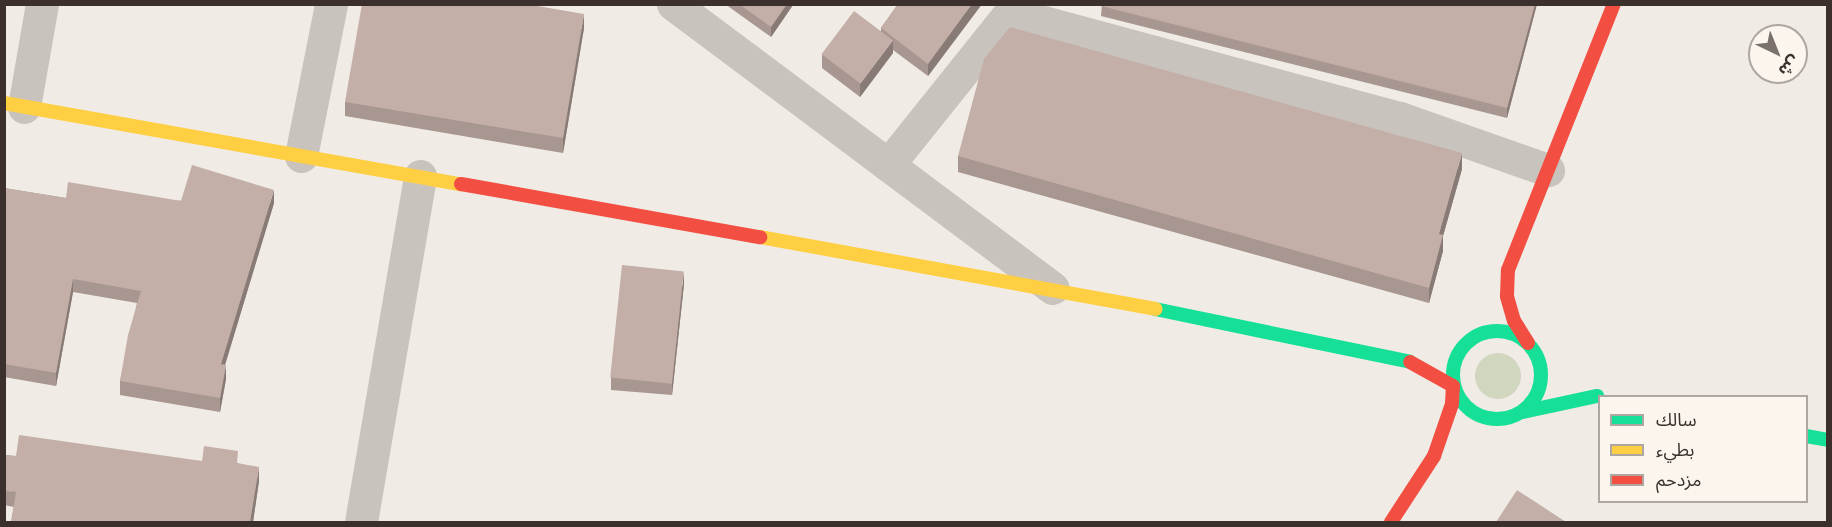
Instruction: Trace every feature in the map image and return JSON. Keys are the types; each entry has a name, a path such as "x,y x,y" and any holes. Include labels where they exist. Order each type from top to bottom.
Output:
{"main road":[{"path":"1496,306 1508,270 1614,4"},
{"path":"14,105 1052,288 1389,356 1423,366 1453,386 1462,404 1477,416 1496,420"},
{"path":"1508,270 1507,296 1514,321 1538,358 1558,375"},
{"path":"1391,522 1442,440 1456,359 1463,347 1488,319"},
{"path":"1473,336 1492,331 1511,333 1528,343"},
{"path":"1441,353 1463,347"},
{"path":"1389,356 1426,356"},
{"path":"1522,411 1540,387 1538,358"},
{"path":"1573,385 1598,397"},
{"path":"1475,430 1522,411 1598,397"},
{"path":"1808,436 1827,440"},
{"path":"1423,471 1456,442"}],"street":[{"path":"14,105 42,4"},
{"path":"301,156 331,4"},
{"path":"673,4 1052,288"},
{"path":"888,165 1013,9 1400,118 1548,170"},
{"path":"361,522 420,176"}],"green space":[{"path":"1498,353 1507,354 1514,360 1520,367 1520,385 1514,392 1507,398 1498,399 1489,398 1482,392 1476,385 1475,376 1476,367 1482,360 1489,354"}],"building":[{"path":"362,4 526,4 584,14 563,138 345,102"},
{"path":"739,4 787,4 771,27"},
{"path":"898,4 972,4 928,64 881,28"},
{"path":"1102,4 1535,4 1507,108 1101,6"},
{"path":"854,11 893,40 861,84 822,54"},
{"path":"1010,27 1462,153 1439,234 1443,235 1429,288 958,156 984,59"},
{"path":"192,165 274,190 221,364 226,365 220,398 120,381 128,335 141,291 73,279 56,373 4,364 4,188 66,198 68,182 181,201"},
{"path":"622,265 684,271 672,384 610,377"},
{"path":"19,435 202,461 204,446 238,451 237,463 259,467 250,522 11,522 16,492 4,491 4,455 16,456"},
{"path":"1517,490 1566,522 1496,522"}],"traffic: fast":[{"path":"1155,309 1410,362"},
{"path":"1497,331 1522,338 1534,350 1541,375 1534,400 1522,412 1497,419 1472,412 1460,400 1453,375 1460,350 1472,338 1497,331"},
{"path":"1523,412 1597,396"},
{"path":"1808,436 1828,440"}],"traffic: slow":[{"path":"4,103 461,184"},
{"path":"760,237 1155,309"}],"traffic: jam":[{"path":"1528,343 1514,321 1507,296 1508,270 1614,4"},
{"path":"461,184 760,237"},
{"path":"1391,522 1434,456 1452,404 1453,386 1410,362"}]}
